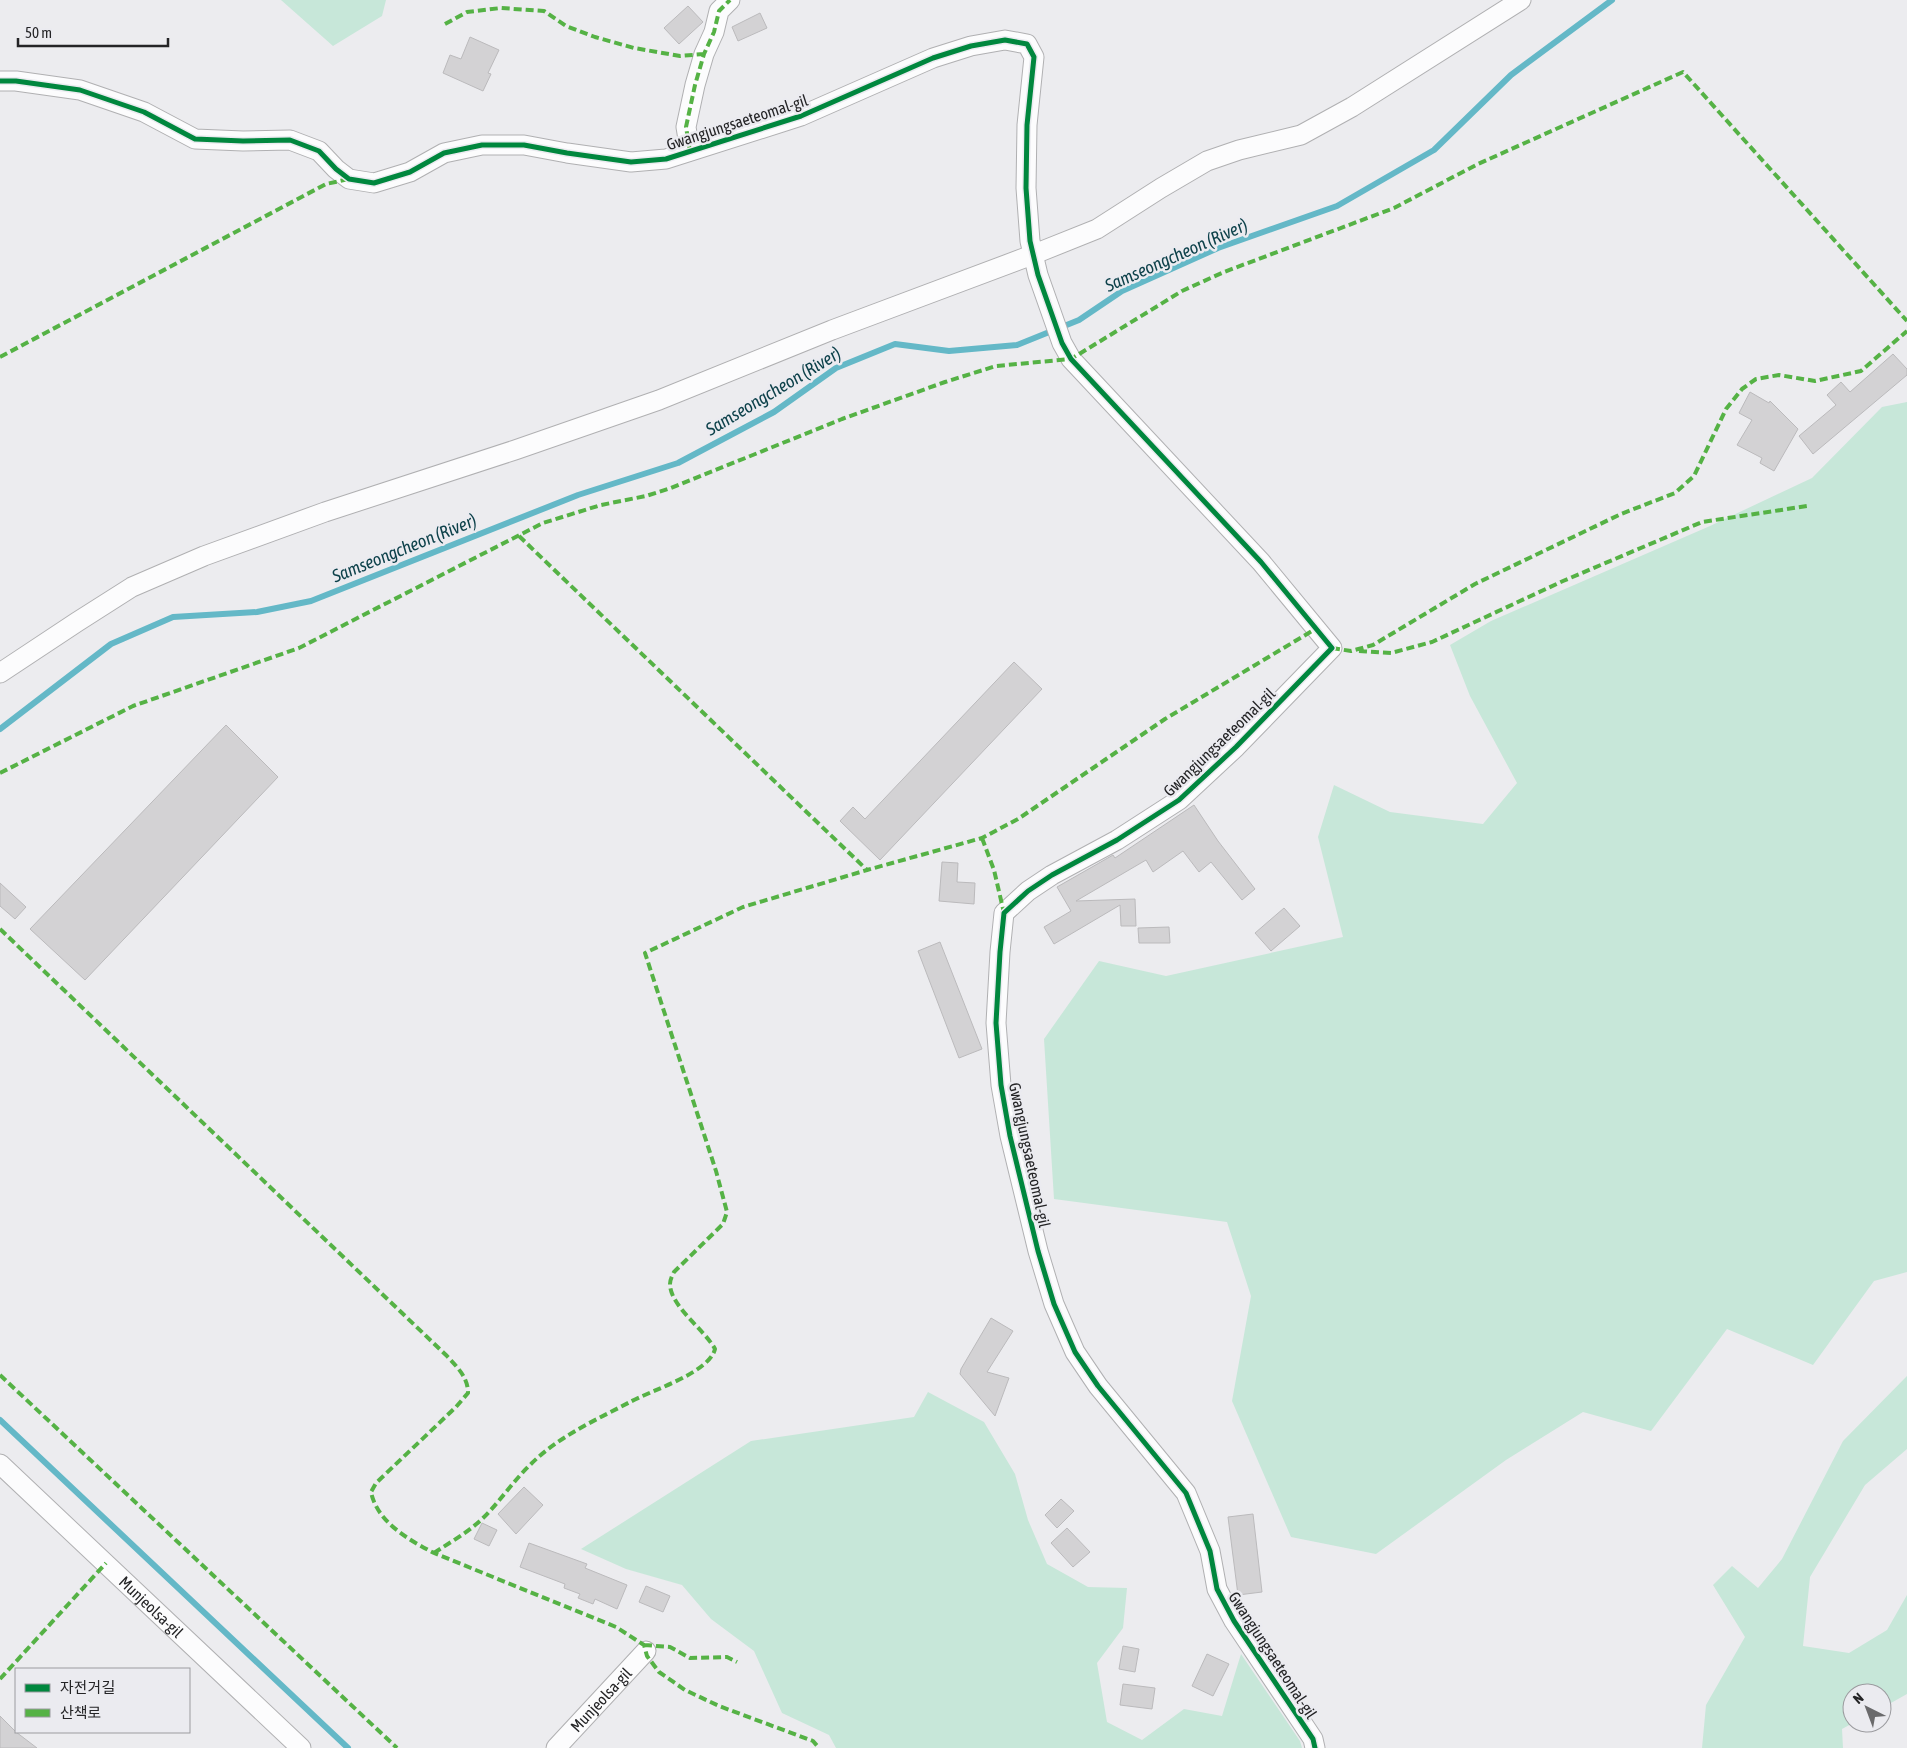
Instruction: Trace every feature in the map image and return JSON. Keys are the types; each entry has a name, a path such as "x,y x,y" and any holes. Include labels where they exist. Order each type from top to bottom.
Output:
{"street":[{"path":"690,151 686,127 695,85 720,11 730,0"},
{"path":"0,673 132,587 204,556 325,512 515,450 659,400 832,330 1097,229 1161,188 1207,162 1239,150 1301,135 1352,107 1521,0"},
{"name":"Gwangjungsaeteomal-gil","path":"0,81 16,81 80,90 144,112 195,139 290,140 319,151 336,170 350,179 374,183 410,172 444,153 482,145 524,145 631,162 666,159 801,116 933,58 971,46 1005,40 1027,44 1034,57 1027,125 1026,188 1032,255 1062,343 1071,359 1261,562 1332,648 1236,747 1179,800 1117,840 1028,891 1004,913 996,1023 1001,1085 1010,1136 1038,1251 1054,1304 1075,1352 1098,1386 1186,1493 1210,1551 1216,1589 1234,1621 1312,1739 1315,1748"},
{"name":"Munjeolsa-gil","path":"0,1464 301,1748"},
{"name":"Munjeolsa-gil","path":"556,1748 646,1651"}],"green space":[{"path":"281,0 386,0 382,16 333,46"},
{"path":"1907,402 1907,1272 1874,1281 1813,1365 1727,1329 1651,1431 1583,1412 1506,1460 1376,1554 1291,1537 1232,1401 1251,1296 1227,1222 1054,1199 1044,1039 1099,961 1166,976 1343,937 1318,837 1334,785 1390,812 1483,824 1517,783 1470,696 1450,645 1491,621 1710,526 1812,478 1882,407"},
{"path":"1907,1376 1907,1449 1865,1485 1810,1577 1803,1646 1849,1653 1887,1630 1907,1595 1907,1694 1892,1702 1892,1683 1842,1683 1843,1748 1702,1748 1706,1705 1745,1637 1713,1585 1732,1566 1758,1588 1782,1559 1843,1441"},
{"path":"928,1392 984,1422 1015,1474 1028,1520 1047,1564 1088,1587 1127,1588 1123,1628 1097,1663 1107,1722 1142,1740 1184,1709 1222,1716 1241,1654 1300,1741 1302,1748 836,1748 829,1735 782,1713 754,1651 711,1619 682,1585 626,1569 581,1549 751,1441 914,1417"}],"building":[{"path":"688,6 703,22 679,44 664,28"},
{"path":"760,13 767,28 738,41 732,27"},
{"path":"470,37 499,50 488,73 491,74 483,91 443,73 450,55 461,59"},
{"path":"1893,354 1907,369 1907,375 1813,454 1799,436 1836,405 1827,395 1841,382 1850,392"},
{"path":"1750,392 1769,403 1770,401 1798,429 1774,471 1760,463 1762,458 1737,445 1752,420 1739,413"},
{"path":"1014,662 1042,689 880,860 840,821 853,807 865,819"},
{"path":"226,725 278,777 85,980 30,929"},
{"path":"1194,805 1218,841 1255,889 1242,900 1211,862 1199,872 1183,851 1153,872 1146,860 1076,901 1135,899 1136,926 1121,926 1120,905 1054,944 1044,927 1071,911 1057,887 1113,855 1115,858"},
{"path":"942,862 958,863 957,882 975,883 974,904 939,901"},
{"path":"0,883 26,907 15,919 0,906"},
{"path":"1284,908 1300,926 1271,951 1255,933"},
{"path":"1169,927 1170,943 1139,943 1138,928"},
{"path":"940,942 982,1049 959,1058 918,951"},
{"path":"991,1318 1013,1331 987,1372 1009,1378 995,1416 960,1374 961,1369"},
{"path":"524,1487 543,1505 516,1534 498,1514"},
{"path":"1061,1499 1074,1511 1057,1528 1045,1515"},
{"path":"1253,1514 1262,1592 1238,1595 1228,1517"},
{"path":"482,1523 497,1530 489,1546 474,1539"},
{"path":"1067,1528 1090,1552 1073,1567 1051,1543"},
{"path":"529,1543 587,1564 585,1568 627,1585 617,1609 595,1599 593,1604 578,1598 580,1594 564,1588 565,1584 520,1567"},
{"path":"646,1586 670,1596 663,1612 639,1602"},
{"path":"1123,1646 1139,1649 1135,1672 1119,1669"},
{"path":"1207,1654 1229,1664 1213,1696 1192,1686"},
{"path":"1123,1684 1155,1688 1152,1709 1120,1705"},
{"path":"0,1716 15,1733 37,1748 0,1748"}],"waterway":[{"name":"Samseongcheon (River)","path":"0,729 111,644 173,617 257,612 311,601 578,495 678,463 774,412 836,368 895,344 949,351 1017,345 1079,320 1122,291 1218,248 1337,206 1434,150 1511,75 1612,0"},
{"path":"0,1420 348,1748"}],"marked path":[{"path":"690,151 686,127 695,85 704,54 714,32 719,11 730,0"},
{"path":"445,24 467,12 501,8 544,11 566,26 595,37 634,48 680,56 704,54"},
{"path":"0,773 133,706 299,648 543,523 601,505 646,496 671,488 842,419 996,366 1071,359 1182,291 1224,272 1394,208 1478,164 1683,72 1907,321"},
{"path":"0,357 326,184 349,179"},
{"path":"1332,648 1351,651 1373,645 1475,584 1621,514 1675,493 1694,476 1726,409 1742,389 1756,379 1779,375 1815,381 1861,371 1907,331"},
{"path":"1359,651 1391,653 1432,642 1563,581 1702,522 1807,506"},
{"path":"519,536 867,870"},
{"path":"434,1553 464,1534 481,1520 524,1471 554,1445 604,1415 691,1373 711,1358 715,1349 675,1301 671,1292 670,1282 674,1272 723,1224 727,1212 716,1171 645,953 743,907 982,838 1018,819 1165,719 1317,628"},
{"path":"982,838 994,870 1004,913"},
{"path":"0,929 447,1356 461,1373 468,1387 468,1393 456,1407 376,1483 371,1492 374,1503 387,1521 405,1536 434,1553 616,1627 644,1645 647,1656 659,1672 685,1690 719,1706 813,1741 819,1748"},
{"path":"0,1375 397,1748"},
{"path":"0,1679 106,1563"},
{"path":"644,1645 670,1647 690,1658 727,1657 737,1662"}],"cycle path":[{"path":"0,81 16,81 80,90 144,112 195,139 290,140 319,151 336,169 349,179 374,183 410,172 444,153 482,145 524,145 631,162 666,159 801,116 933,58 971,46 1005,40 1027,44 1034,57 1027,125 1026,188 1030,241 1038,275 1062,343 1071,359 1261,562 1332,648 1236,747 1179,800 1117,840 1052,875 1028,891 1004,913 996,1023 1001,1085 1010,1136 1038,1251 1054,1304 1075,1352 1098,1386 1186,1493 1210,1551 1217,1589 1234,1621 1313,1739 1315,1748"}]}
